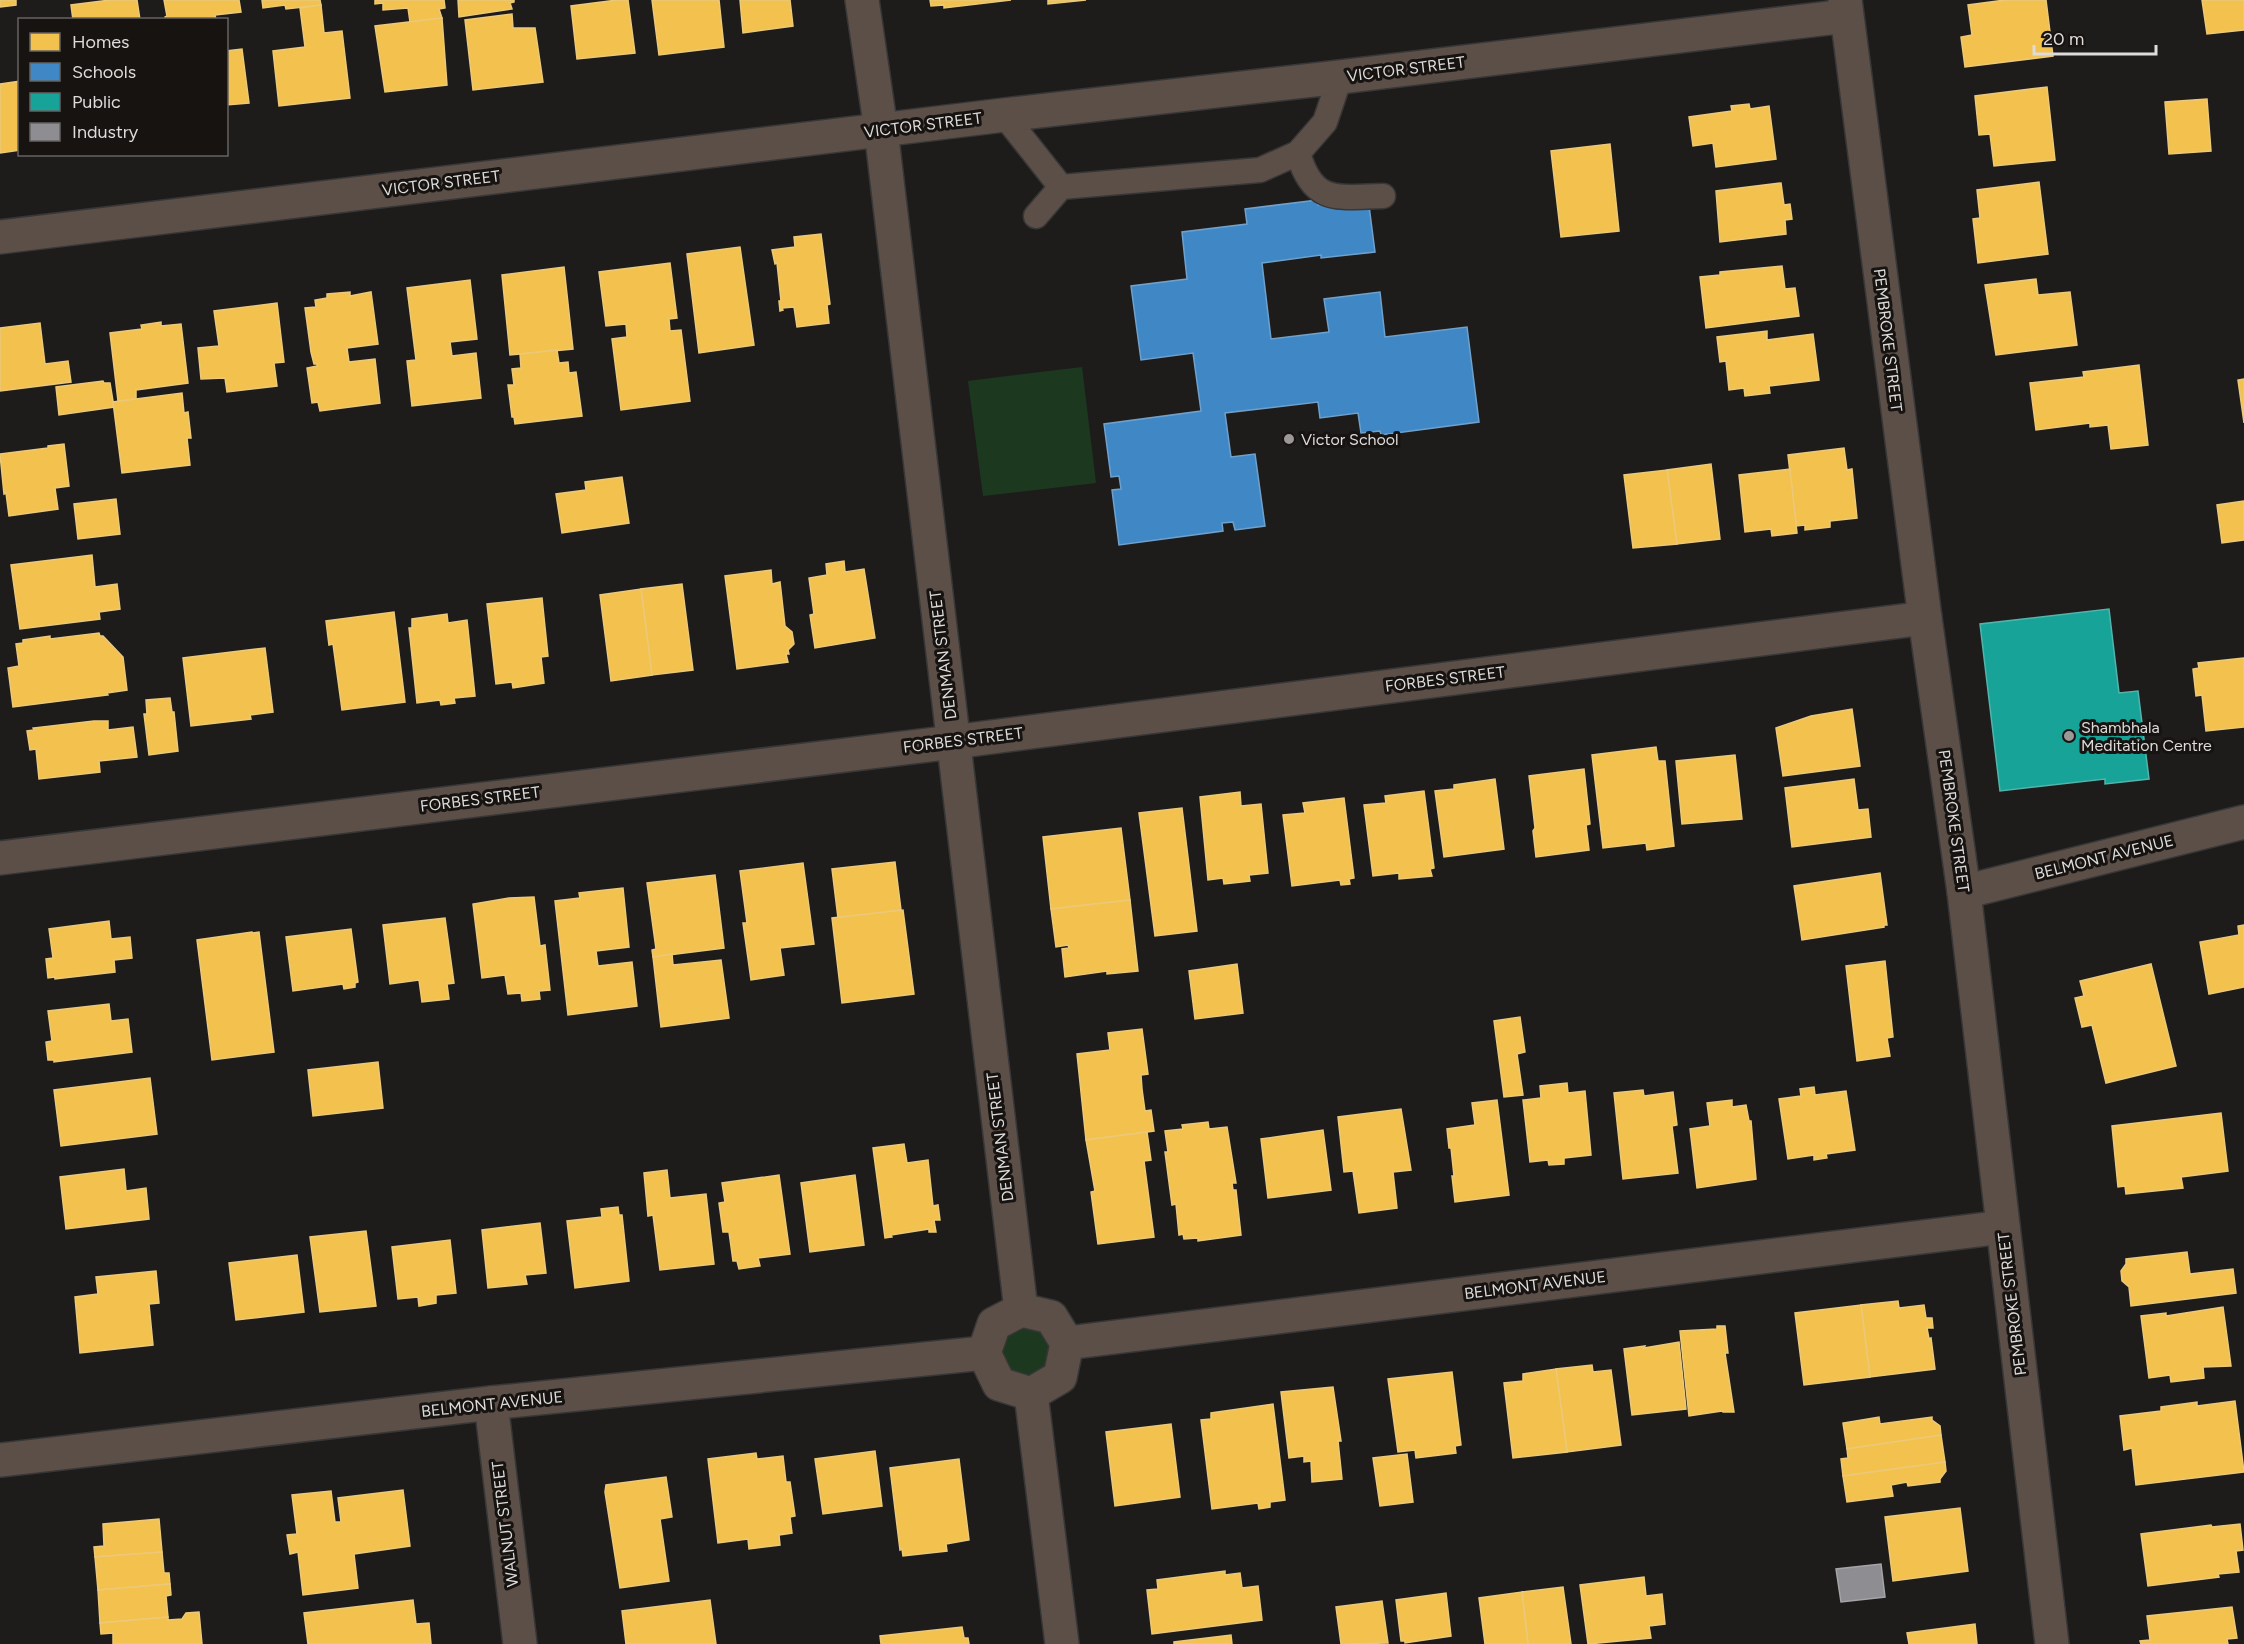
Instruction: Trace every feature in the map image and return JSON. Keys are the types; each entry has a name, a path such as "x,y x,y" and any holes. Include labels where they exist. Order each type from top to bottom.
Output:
{"street":[{"name":"DENMAN STREET","path":"862,0 881,130 1021,1310"},
{"name":"VICTOR STREET","path":"0,237 1004,115 1340,77 1845,8"},
{"name":"PEMBROKE STREET","path":"1845,8 1924,618 1964,892 2052,1644"},
{"name":"FORBES STREET","path":"0,858 953,742 1924,618"},
{"name":"BELMONT AVENUE","path":"1964,892 2244,822"},
{"name":"BELMONT AVENUE","path":"1067,1343 2003,1227"},
{"path":"1021,1310 1051,1317 1067,1343 1060,1377 1030,1394 999,1383 984,1353 994,1324 1021,1310"},
{"name":"BELMONT AVENUE","path":"0,1460 491,1403 984,1353"},
{"path":"1030,1394 1062,1644"},
{"name":"WALNUT STREET","path":"491,1403 520,1644"}],"lane":[{"path":"1036,216 1061,187 1260,170 1298,153 1325,122 1340,77"},
{"path":"1004,115 1061,187"},
{"path":"1298,153 1304,174 1324,195 1383,196"}],"green space":[{"path":"1082,367 1096,483 983,496 968,381"},
{"path":"1026,1327 1043,1334 1050,1351 1043,1368 1026,1375 1009,1368 1002,1351 1009,1334"}],"building: Homes":[{"path":"0,0 16,0 16,5 0,7"},
{"path":"110,0 137,0 140,18 73,18 71,5"},
{"path":"164,0 239,0 241,12 215,15 216,18 165,18 167,16"},
{"path":"262,0 320,0 321,5 286,9 285,5 263,8"},
{"path":"375,0 444,0 445,8 439,9 442,18 410,22 408,8 383,10 383,3 375,4"},
{"path":"458,0 514,0 514,2 510,3 512,9 459,17"},
{"path":"628,0 635,53 577,59 571,6"},
{"path":"652,0 719,0 724,47 659,55"},
{"path":"740,0 790,0 793,26 743,33"},
{"path":"930,0 1011,0 944,8 944,5 931,6"},
{"path":"1048,0 1086,0 1048,4"},
{"path":"2005,0 2046,0 2053,56 1965,67 1961,37 1972,35 1968,5"},
{"path":"2202,0 2244,0 2244,30 2207,34"},
{"path":"321,5 324,33 342,31 350,98 279,106 273,51 305,47 300,8"},
{"path":"512,14 513,28 535,28 543,82 473,90 465,20"},
{"path":"442,18 447,85 385,92 375,26"},
{"path":"242,49 249,103 228,105 228,51"},
{"path":"18,81 18,150 0,153 0,84"},
{"path":"2047,87 2055,160 1994,166 1990,134 1979,135 1975,96"},
{"path":"2207,99 2211,151 2169,154 2165,102"},
{"path":"1749,104 1750,109 1769,106 1776,159 1716,167 1713,143 1693,146 1689,117 1732,111 1731,106"},
{"path":"1610,144 1619,231 1561,237 1551,151"},
{"path":"2039,182 2048,254 1978,263 1973,219 1980,218 1977,190"},
{"path":"1781,183 1784,205 1790,204 1792,219 1785,220 1786,234 1720,242 1716,191"},
{"path":"821,234 830,304 827,305 829,323 797,327 794,307 782,308 783,310 780,311 777,263 775,264 772,250 795,247 794,237"},
{"path":"740,247 754,345 699,353 687,254"},
{"path":"670,263 677,318 669,319 670,331 681,330 690,401 621,410 612,339 627,337 626,324 606,326 599,272"},
{"path":"1782,266 1785,289 1795,288 1799,316 1706,328 1700,277 1720,275 1720,272"},
{"path":"564,267 573,349 510,355 502,275"},
{"path":"2036,279 2038,295 2070,292 2077,345 1996,355 1985,285"},
{"path":"470,280 477,339 450,342 452,356 476,353 481,398 412,406 407,361 416,360 407,288"},
{"path":"350,292 350,296 371,292 378,344 347,348 349,362 375,359 380,403 320,411 318,402 312,403 307,368 317,366 317,364 314,364 311,352 305,308 316,307 315,300 327,298 327,294"},
{"path":"277,303 284,362 274,363 277,386 227,392 225,378 201,379 198,348 219,346 214,311"},
{"path":"161,322 161,326 181,324 188,383 136,390 136,399 118,401 110,333 142,329 141,325"},
{"path":"40,323 45,364 68,361 71,382 0,391 0,328"},
{"path":"1767,331 1767,340 1813,334 1819,380 1769,386 1770,393 1745,396 1744,388 1729,390 1726,361 1720,362 1717,337"},
{"path":"557,350 559,363 568,362 569,373 576,372 582,416 515,424 508,385 514,385 512,369 521,368 520,354"},
{"path":"2139,365 2148,445 2111,449 2108,425 2090,427 2090,423 2036,430 2030,383 2084,377 2083,372"},
{"path":"2244,379 2244,423 2238,380"},
{"path":"103,381 110,383 114,407 59,415 56,387"},
{"path":"182,393 184,413 188,412 191,438 187,438 190,465 122,473 113,402"},
{"path":"64,444 69,486 55,488 58,509 9,516 0,454"},
{"path":"1844,448 1847,470 1852,469 1857,518 1830,521 1830,527 1805,530 1805,525 1796,526 1788,455"},
{"path":"1711,464 1720,539 1677,544 1667,470"},
{"path":"1790,469 1797,533 1772,536 1771,529 1745,532 1739,475"},
{"path":"1667,470 1677,544 1633,548 1624,475"},
{"path":"622,477 629,523 562,533 556,494 586,490 585,482"},
{"path":"116,499 120,534 78,539 74,504"},
{"path":"2244,501 2244,540 2222,543 2217,505"},
{"path":"92,555 95,587 117,584 120,609 99,612 100,619 20,629 11,565"},
{"path":"844,561 845,572 864,569 875,638 815,648 810,615 814,614 809,578 827,575 826,564"},
{"path":"771,570 772,584 780,582 785,626 792,632 794,644 788,650 789,654 786,654 788,662 737,669 725,576"},
{"path":"682,584 693,670 652,675 641,589"},
{"path":"641,589 652,675 611,681 600,595"},
{"path":"542,598 548,656 541,657 544,683 513,688 512,682 496,684 487,604"},
{"path":"394,612 405,702 342,710 333,644 329,645 326,621"},
{"path":"447,614 448,623 467,620 475,696 454,698 455,703 441,705 440,700 417,703 409,628 412,628 412,619"},
{"path":"99,633 123,657 127,690 107,693 108,695 13,707 8,668 19,666 16,644 23,643 23,640 50,636 50,639"},
{"path":"265,648 273,712 250,715 251,719 191,726 183,658"},
{"path":"2244,658 2244,727 2206,731 2202,695 2196,696 2193,669 2199,668 2198,663"},
{"path":"170,698 172,712 174,712 178,751 149,755 144,714 147,714 146,700"},
{"path":"1852,709 1860,766 1783,776 1776,728 1811,716"},
{"path":"108,721 108,730 133,727 137,757 99,761 100,772 39,779 36,749 30,750 27,731 34,730 33,728"},
{"path":"1656,747 1658,761 1665,761 1674,846 1647,850 1646,843 1603,848 1592,755"},
{"path":"1735,755 1742,819 1682,824 1676,761"},
{"path":"1584,769 1590,824 1586,825 1589,850 1536,857 1529,776"},
{"path":"1495,779 1504,849 1444,857 1435,791 1454,789 1454,785"},
{"path":"1854,779 1858,810 1868,809 1871,837 1792,847 1785,788"},
{"path":"1424,791 1434,868 1430,869 1432,876 1399,879 1399,873 1373,876 1364,805 1386,803 1385,796"},
{"path":"1240,792 1241,806 1261,804 1268,873 1249,875 1250,881 1224,884 1223,878 1208,880 1200,797"},
{"path":"1344,798 1354,878 1349,879 1350,884 1341,885 1340,880 1292,886 1283,815 1305,813 1303,803"},
{"path":"1182,808 1197,931 1155,936 1139,813"},
{"path":"1121,828 1130,900 1051,909 1043,837"},
{"path":"895,862 901,910 838,918 832,869"},
{"path":"803,863 814,944 780,948 784,975 751,980 743,923 747,923 740,871"},
{"path":"1880,873 1887,925 1802,940 1794,886"},
{"path":"715,875 724,948 653,957 652,950 656,949 647,883"},
{"path":"623,888 629,947 596,951 598,966 632,962 637,1006 568,1015 555,901 580,898 579,893"},
{"path":"534,897 540,946 545,945 550,990 539,991 540,999 522,1001 521,993 508,994 505,975 482,978 473,904 509,898"},
{"path":"1130,900 1138,971 1107,974 1107,971 1065,977 1062,949 1069,948 1068,945 1056,947 1051,909"},
{"path":"903,910 914,994 842,1003 832,918"},
{"path":"445,918 454,983 447,984 449,999 422,1002 419,980 390,984 383,925"},
{"path":"109,921 111,939 130,937 132,958 114,960 115,972 48,978 46,959 53,958 49,929"},
{"path":"2244,925 2244,987 2209,994 2200,942 2239,935 2238,926"},
{"path":"351,929 358,982 355,983 355,987 344,989 343,984 293,991 286,937"},
{"path":"259,932 274,1052 212,1060 197,940"},
{"path":"672,954 673,965 721,960 729,1018 661,1027 653,957"},
{"path":"1885,961 1893,1037 1887,1038 1890,1056 1857,1061 1846,966"},
{"path":"1237,964 1243,1013 1195,1019 1189,971"},
{"path":"2151,964 2176,1066 2106,1083 2092,1025 2082,1027 2075,998 2084,996 2080,981"},
{"path":"109,1004 111,1021 128,1019 132,1052 54,1062 54,1060 48,1060 46,1042 52,1041 48,1011"},
{"path":"1520,1017 1525,1052 1517,1054 1523,1095 1504,1097 1494,1021"},
{"path":"1142,1029 1148,1074 1141,1075 1142,1089 1145,1111 1151,1110 1154,1131 1086,1140 1077,1054 1110,1050 1108,1033"},
{"path":"378,1062 383,1108 313,1116 308,1070"},
{"path":"150,1078 157,1134 61,1146 54,1090"},
{"path":"1567,1083 1568,1093 1585,1091 1591,1155 1564,1158 1564,1164 1549,1165 1548,1160 1530,1162 1523,1100 1541,1098 1540,1086"},
{"path":"1814,1087 1815,1095 1846,1091 1855,1150 1826,1154 1827,1158 1814,1160 1814,1155 1788,1159 1779,1099 1801,1096 1800,1089"},
{"path":"1643,1090 1644,1096 1673,1092 1677,1125 1672,1126 1678,1173 1623,1179 1614,1093"},
{"path":"1497,1100 1509,1195 1455,1202 1451,1148 1449,1148 1447,1129 1475,1125 1472,1103"},
{"path":"1732,1100 1732,1107 1746,1105 1749,1121 1751,1121 1756,1179 1697,1188 1690,1129 1710,1126 1707,1103"},
{"path":"1401,1109 1411,1170 1393,1172 1397,1208 1359,1213 1353,1171 1344,1172 1338,1117"},
{"path":"2221,1113 2228,1171 2181,1177 2183,1188 2126,1194 2125,1186 2118,1187 2112,1126"},
{"path":"1208,1122 1209,1129 1227,1127 1236,1183 1232,1183 1233,1190 1236,1190 1241,1235 1198,1241 1198,1238 1184,1239 1183,1234 1179,1235 1176,1204 1172,1205 1165,1152 1168,1152 1165,1131 1183,1129 1182,1125"},
{"path":"1323,1130 1331,1190 1268,1198 1261,1139"},
{"path":"1147,1132 1151,1160 1144,1161 1154,1237 1098,1244 1091,1192 1095,1191 1086,1140"},
{"path":"904,1144 907,1163 928,1160 933,1206 938,1205 940,1220 934,1220 936,1232 929,1232 929,1229 885,1238 873,1148"},
{"path":"124,1169 126,1191 146,1188 149,1219 66,1229 60,1177"},
{"path":"667,1170 670,1198 706,1194 714,1264 660,1270 653,1215 648,1216 644,1173"},
{"path":"779,1175 790,1254 758,1258 760,1266 739,1269 737,1261 733,1261 729,1232 723,1232 719,1203 725,1202 722,1183"},
{"path":"855,1175 864,1245 810,1252 801,1183"},
{"path":"618,1207 619,1215 622,1215 629,1281 575,1288 567,1221 602,1217 601,1209"},
{"path":"540,1223 546,1273 525,1275 527,1284 488,1288 482,1230"},
{"path":"366,1231 376,1306 320,1312 310,1237"},
{"path":"450,1240 456,1293 436,1295 436,1303 419,1306 418,1297 398,1299 392,1247"},
{"path":"2187,1252 2190,1274 2233,1269 2236,1293 2131,1306 2129,1287 2122,1281 2121,1271 2126,1264 2126,1259"},
{"path":"297,1255 304,1312 236,1320 229,1263"},
{"path":"156,1271 159,1303 149,1304 153,1345 80,1353 75,1297 98,1294 96,1277"},
{"path":"1898,1301 1899,1308 1924,1305 1926,1318 1932,1318 1933,1328 1927,1328 1929,1339 1931,1338 1935,1369 1870,1377 1861,1305"},
{"path":"1861,1305 1870,1377 1804,1385 1795,1313"},
{"path":"2223,1307 2231,1366 2203,1367 2204,1378 2171,1382 2170,1375 2149,1378 2141,1316 2166,1313 2166,1316"},
{"path":"1717,1326 1725,1326 1728,1353 1725,1353 1734,1412 1722,1411 1689,1416 1680,1331 1717,1329"},
{"path":"1679,1342 1686,1409 1632,1415 1624,1349"},
{"path":"1592,1365 1593,1372 1611,1370 1621,1445 1567,1452 1556,1369"},
{"path":"1556,1369 1567,1452 1513,1458 1504,1383 1523,1381 1523,1374"},
{"path":"1452,1372 1461,1445 1455,1446 1456,1453 1416,1458 1415,1450 1398,1452 1388,1379"},
{"path":"1333,1387 1341,1441 1338,1441 1342,1479 1312,1482 1311,1461 1304,1462 1304,1456 1289,1458 1281,1392"},
{"path":"2235,1401 2244,1472 2136,1485 2132,1448 2124,1450 2120,1416 2161,1411 2161,1407 2197,1402 2197,1406"},
{"path":"1273,1404 1285,1500 1270,1502 1270,1507 1259,1509 1258,1503 1212,1509 1201,1420 1211,1419 1211,1413"},
{"path":"1879,1417 1880,1424 1932,1417 1932,1420 1940,1426 1941,1435 1847,1449 1843,1423"},
{"path":"1171,1424 1180,1497 1115,1506 1106,1432"},
{"path":"1941,1435 1945,1462 1843,1476 1841,1459 1848,1458 1847,1449"},
{"path":"875,1451 882,1506 823,1514 815,1459"},
{"path":"756,1453 757,1459 783,1456 786,1482 790,1482 795,1516 790,1517 792,1533 779,1535 780,1545 749,1549 748,1539 718,1543 708,1459"},
{"path":"1407,1454 1413,1502 1380,1506 1373,1458"},
{"path":"959,1459 969,1540 946,1544 947,1551 903,1556 902,1549 900,1550 890,1468"},
{"path":"1945,1462 1946,1471 1940,1482 1908,1486 1907,1482 1891,1485 1893,1496 1847,1502 1843,1476"},
{"path":"666,1477 672,1517 660,1519 669,1581 620,1588 605,1492 606,1485"},
{"path":"403,1490 410,1546 354,1554 358,1588 303,1595 298,1552 290,1554 287,1535 297,1534 292,1495 331,1491 335,1522 341,1522 338,1498"},
{"path":"1960,1508 1968,1571 1893,1581 1885,1517"},
{"path":"159,1519 162,1552 95,1557 94,1547 104,1546 103,1524"},
{"path":"2240,1524 2243,1550 2236,1551 2239,1572 2218,1574 2219,1577 2148,1586 2141,1534 2211,1525 2212,1527"},
{"path":"162,1552 164,1573 169,1573 170,1584 98,1590 95,1557"},
{"path":"1225,1571 1225,1575 1240,1573 1242,1588 1258,1586 1262,1620 1152,1634 1147,1590 1158,1589 1157,1580"},
{"path":"1644,1577 1646,1596 1662,1594 1665,1624 1649,1626 1651,1638 1588,1644 1580,1585"},
{"path":"170,1584 171,1595 166,1596 168,1617 100,1623 98,1590"},
{"path":"1563,1587 1571,1644 1528,1644 1522,1592"},
{"path":"1522,1592 1528,1644 1485,1644 1479,1598"},
{"path":"1446,1593 1451,1636 1405,1643 1401,1641 1396,1600"},
{"path":"413,1600 416,1624 429,1623 431,1644 308,1644 304,1613"},
{"path":"710,1600 716,1644 626,1644 622,1611"},
{"path":"1382,1601 1388,1643 1341,1644 1336,1607"},
{"path":"2232,1607 2237,1638 2227,1639 2228,1644 2141,1644 2140,1641 2150,1640 2147,1616"},
{"path":"199,1612 202,1644 113,1644 113,1633 101,1634 100,1623 168,1617 168,1620 182,1619 186,1613"},
{"path":"1975,1624 1977,1644 1909,1644 1907,1633"},
{"path":"962,1627 964,1638 968,1638 969,1644 881,1644 880,1636"},
{"path":"1231,1635 1232,1644 1174,1644 1174,1642"}],"building: Schools":[{"path":"1368,198 1375,252 1321,258 1321,255 1262,263 1271,339 1329,332 1324,299 1380,292 1385,337 1467,327 1479,422 1381,435 1380,431 1361,433 1358,413 1320,418 1318,402 1225,413 1231,457 1255,454 1265,526 1235,530 1233,522 1222,523 1223,531 1119,545 1112,490 1121,489 1119,476 1111,477 1104,424 1201,411 1193,353 1141,360 1131,286 1187,279 1182,232 1247,224 1245,209 1317,200 1318,205"}],"building: Public":[{"name":"Shambhala Meditation Centre","path":"2109,609 2119,693 2138,691 2149,779 2105,784 2105,779 2000,791 1980,624"}],"building: Industry":[{"path":"1881,1564 1885,1597 1841,1602 1836,1569"}],"place":[{"name":"Victor School","path":"1289,439"},
{"name":"Shambhala Meditation Centre","path":"2069,736"}]}
